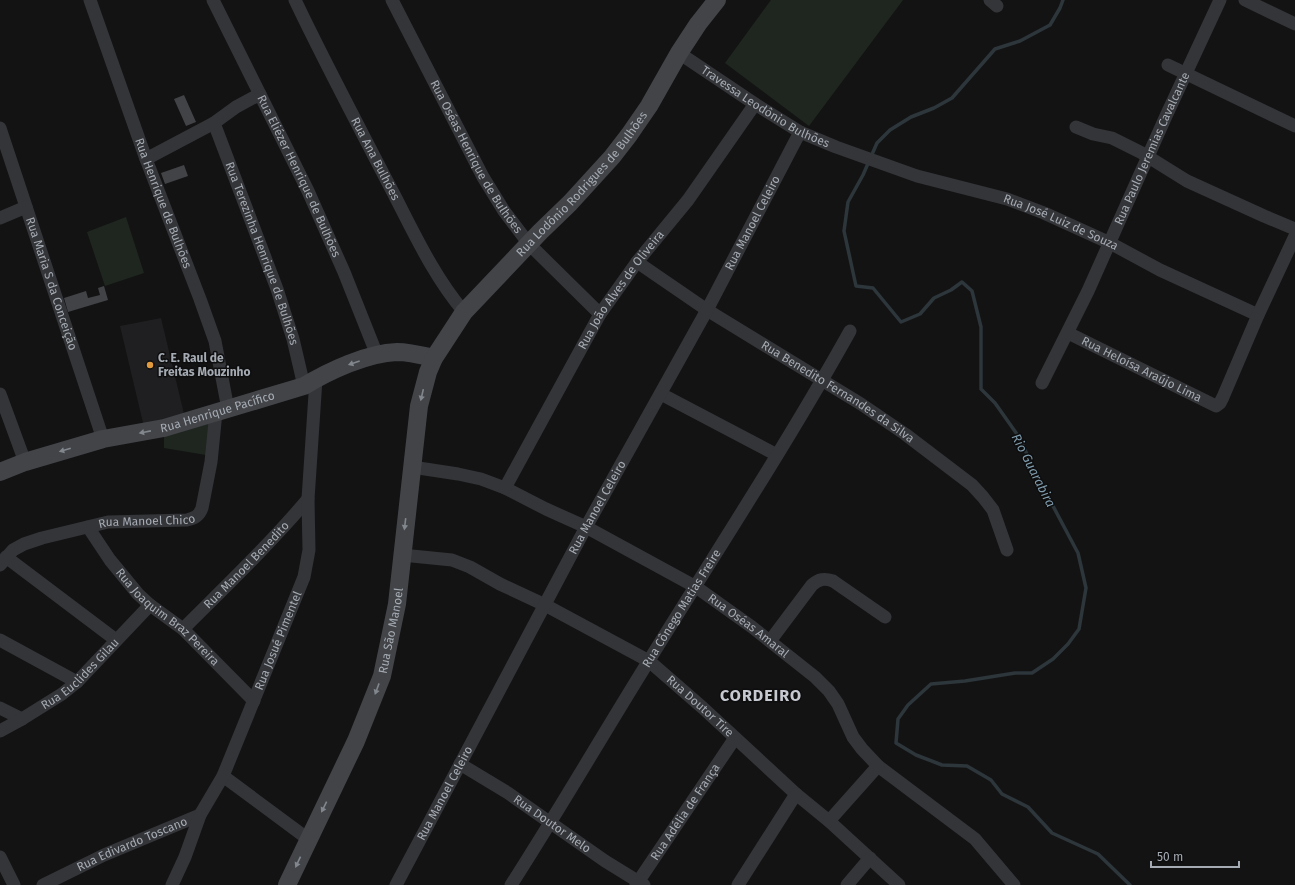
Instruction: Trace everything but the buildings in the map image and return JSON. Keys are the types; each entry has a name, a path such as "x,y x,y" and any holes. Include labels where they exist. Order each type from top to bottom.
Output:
{"main road":[{"name":"Rua Lodônio Rodrigues de Bulhões","path":"434,358 464,312 570,203 621,146 649,106 679,53 698,24 717,0"},
{"name":"Rua Henrique Pacífico","path":"0,472 25,462 103,439 164,428 222,411 310,382 351,363 377,355 397,352 434,358"},
{"name":"Rua São Manoel","path":"287,885 356,741 382,676 397,604 420,406 428,372 434,358"}],"street":[{"name":"Rua Henrique de Bulhões","path":"90,0 146,159 215,341 222,411"},
{"name":"Rua Eliézer Henrique de Bulhões","path":"213,0 308,192 344,272 377,355"},
{"name":"Rua Ana Bulhões","path":"296,0 366,141 436,275 450,296 464,312"},
{"name":"Rua Oséas Henrique de Bulhões","path":"392,0 483,177 504,211 530,244 600,314"},
{"name":"Rua Paulo Jeremias Cavalcante","path":"1042,383 1068,333 1110,243 1220,0"},
{"path":"1245,0 1295,24"},
{"name":"Travessa Leodônio Bulhões","path":"679,53 800,132 855,153"},
{"path":"1168,65 1295,126"},
{"path":"146,159 214,123 236,107 260,94"},
{"name":"Rua João Alves de Oliveira","path":"506,488 600,314 637,262 688,200 755,104"},
{"name":"Rua Terezinha Henrique de Bulhões","path":"214,123 277,289 293,339 310,382"},
{"path":"1076,126 1093,134 1112,138 1187,181 1295,229"},
{"name":"Rua Maria S da Conceição","path":"0,128 103,439"},
{"name":"Rua Manoel Celeiro","path":"396,885 586,527 707,310 800,132"},
{"name":"Rua José Luiz de Souza","path":"855,153 917,176 1007,199 1044,213 1110,243 1160,270 1258,315"},
{"path":"0,218 26,207"},
{"path":"1258,315 1295,236"},
{"name":"Rua Benedito Fernandes da Silva","path":"637,262 707,310 823,380 905,434 972,485 993,510 1007,550"},
{"name":"Rua Heloísa Araújo Lima","path":"1068,333 1216,406 1220,404 1258,315"},
{"name":"Rua Cônego Matias Freire","path":"512,885 777,456 823,380 850,331"},
{"name":"Rua Josué Pimentel","path":"172,885 185,857 200,815 223,776 304,577 309,550 308,499 310,382"},
{"path":"0,394 25,462"},
{"path":"661,394 777,456"},
{"name":"Rua Manoel Chico","path":"3,561 13,550 24,544 42,538 108,522 187,520 200,514 222,411"},
{"name":"Rua Oséas Amaral","path":"412,467 481,479 506,488 546,509 586,527 696,587 770,641 829,691 838,704 853,737 878,766 974,839 1014,885"},
{"name":"Rua Manoel Benedito","path":"183,629 249,563 308,499"},
{"name":"Rua Joaquim Braz Pereira","path":"88,527 110,560 138,594 150,605 183,629 254,701"},
{"name":"Rua Doutor Tire","path":"402,555 452,560 545,605 649,662 703,708 796,794 829,821 899,885"},
{"path":"3,561 116,640"},
{"path":"770,641 812,585 818,580 827,579 833,581 885,617"},
{"name":"Rua Euclides Gilau","path":"0,731 62,694 77,682 150,605"},
{"path":"0,640 77,682"},
{"path":"0,708 22,719"},
{"name":"Rua Adélia de França","path":"639,884 734,738"},
{"name":"Rua Doutor Melo","path":"460,764 508,794 639,884"},
{"path":"829,821 878,766"},
{"path":"223,776 308,839"},
{"path":"738,885 796,794"},
{"name":"Rua Edivardo Toscano","path":"43,885 104,856 200,815"},
{"path":"0,857 14,885"},
{"path":"847,885 870,858"}],"shaded area":[{"path":"771,0 903,0 809,126 725,63"},
{"path":"126,217 144,273 105,286 87,232"},
{"name":"C. E. Raul de Freitas Mouzinho","path":"161,318 185,418 144,427 120,326"},
{"path":"210,421 206,455 164,448 164,435"}],"waterway":[{"name":"Rio Guarabira","path":"1063,0 1050,25 1020,41 995,49 952,98 934,108 911,117 890,130 877,143 863,175 848,202 844,231 856,286 873,288 901,322 920,314 934,298 951,290 962,282 972,291 981,327 981,389 995,403 1019,437 1037,476 1078,553 1086,588 1079,629 1068,644 1053,659 1032,673 1015,673 965,681 931,684 908,705 898,719 896,743 916,755 942,765 967,766 991,780 1002,794 1028,807 1052,833 1098,854 1130,885"}],"place":[{"name":"C. E. Raul de Freitas Mouzinho","path":"150,365"}],"district":[{"name":"CORDEIRO","path":"761,695"}]}
